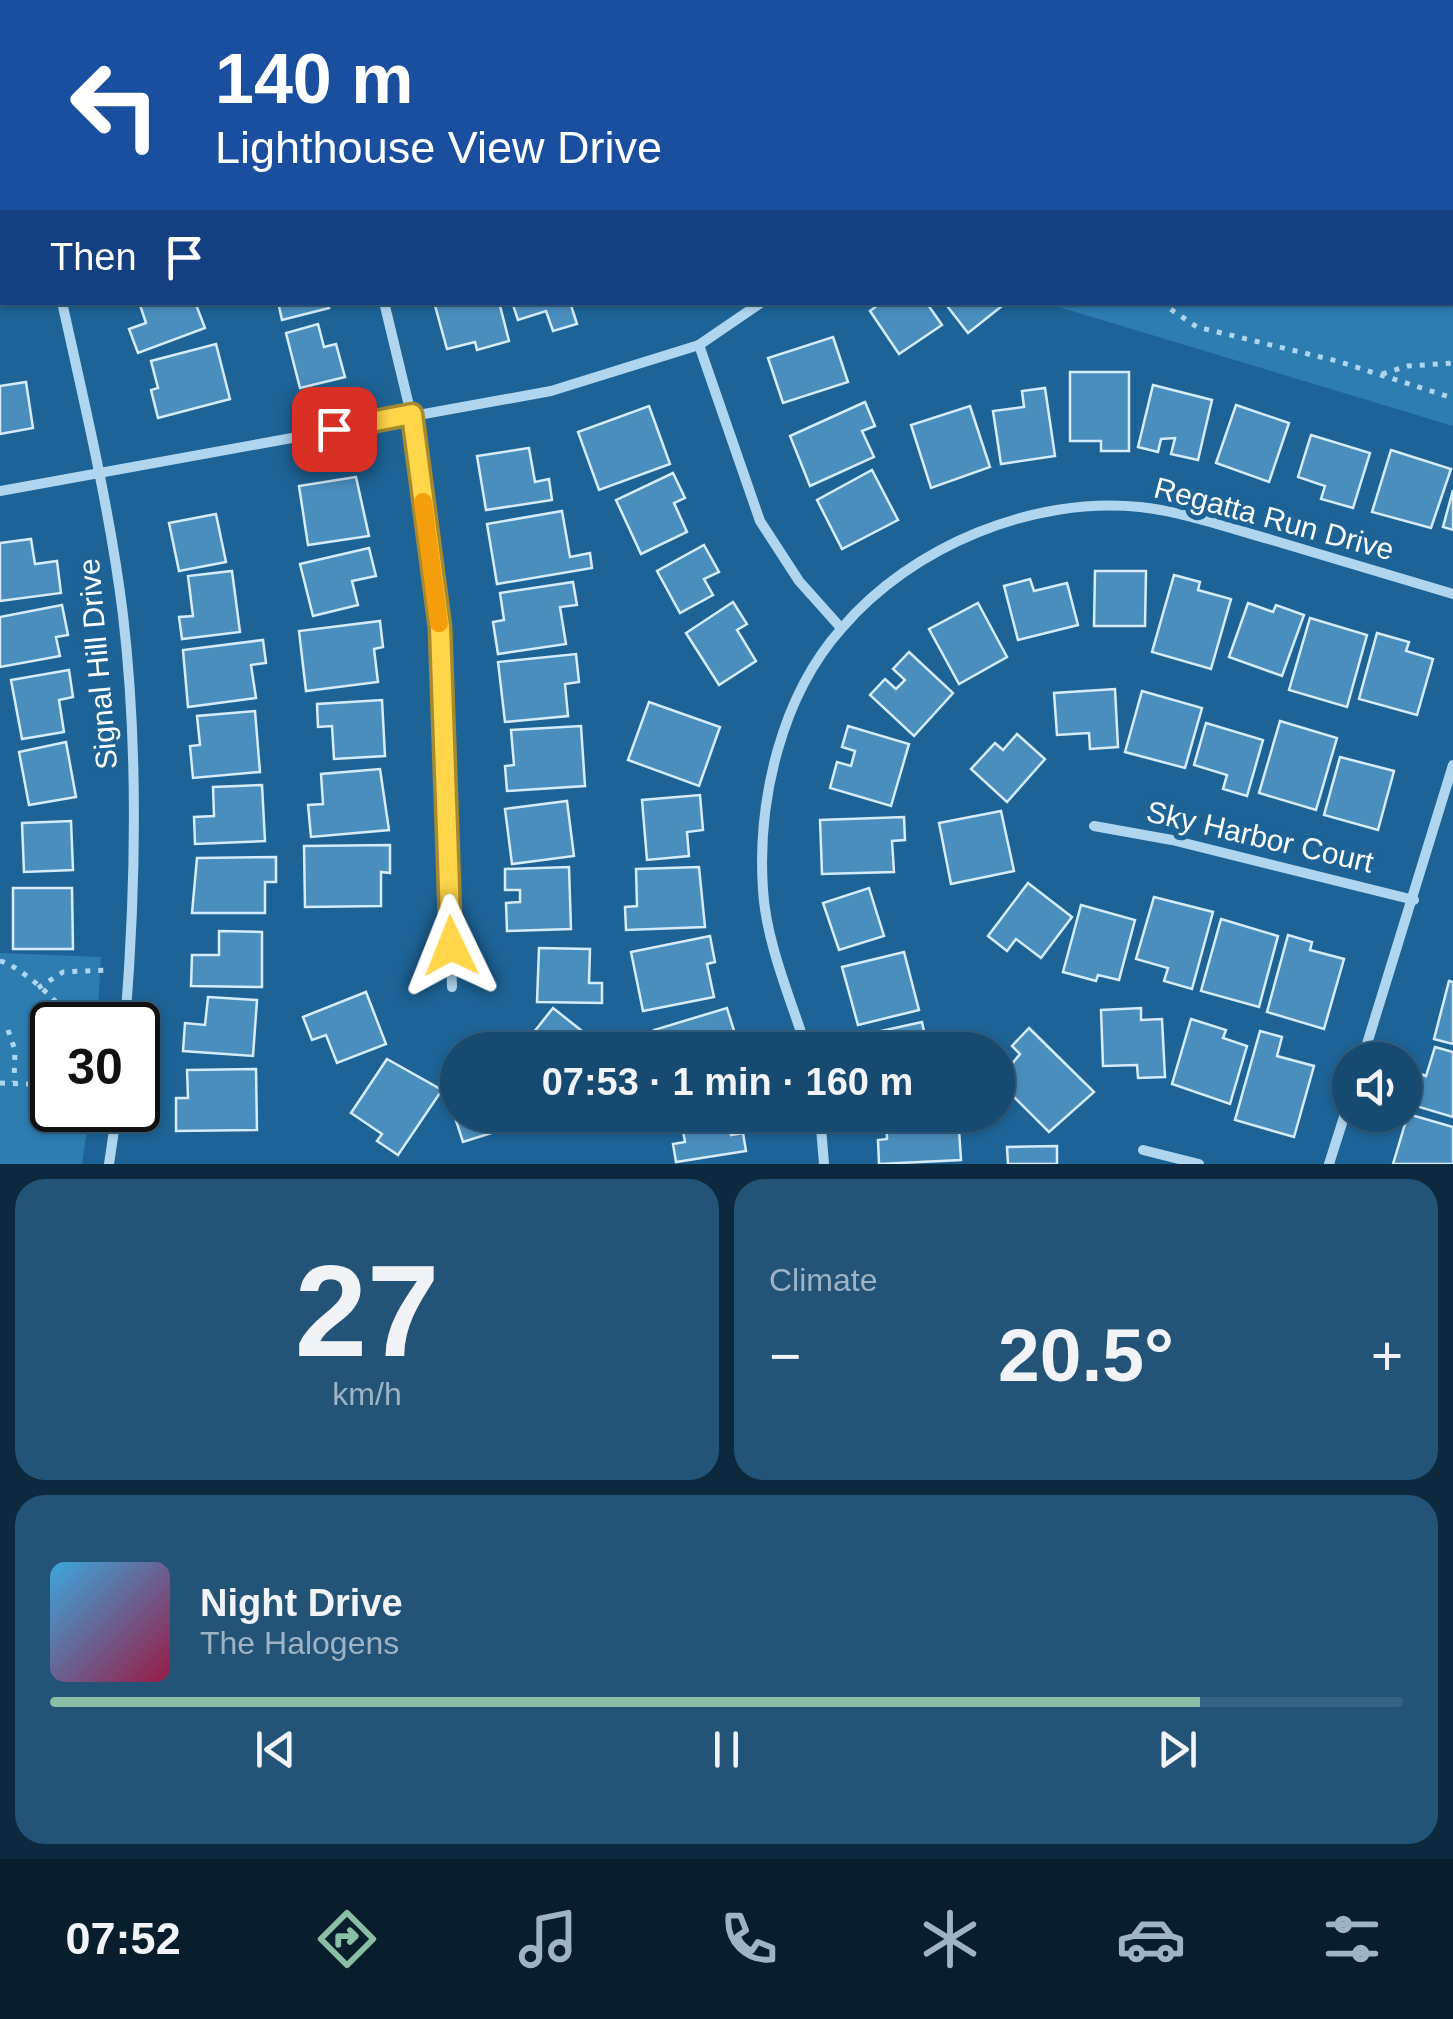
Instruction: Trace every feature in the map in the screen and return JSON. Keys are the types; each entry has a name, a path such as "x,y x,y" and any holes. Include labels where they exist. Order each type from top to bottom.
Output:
{"street":[{"name":"Signal Hill Drive","path":"63,305 101,474 123,617 135,794 128,1002"},
{"path":"385,305 412,414 440,627 452,986"},
{"path":"0,491 552,390 700,345 758,305"},
{"path":"700,345 760,522 799,582 841,628"},
{"name":"Regatta Run Drive","path":"802,1032 762,893 764,812 778,750 800,694 841,628 896,581 953,543 1010,520 1071,506 1139,507 1196,518 1453,594"},
{"path":"1368,1042 1453,766"},
{"name":"Sky Harbor Court","path":"1094,826 1172,840 1414,900"},
{"path":"109,1164 114,1132"},
{"path":"821,1132 824,1164"},
{"path":"1329,1164 1339,1132"},
{"path":"1143,1150 1199,1164"}],"path":[{"path":"1164,305 1196,327 1453,398"},
{"path":"1379,375 1408,366 1453,363"},
{"path":"0,961 25,974 54,1002"},
{"path":"38,988 63,972 107,970"},
{"path":"8,1030 15,1050 14,1082"},
{"path":"0,1083 30,1083"}],"shaded area":[{"path":"1052,305 1453,305 1453,426"},
{"path":"0,953 101,957 98,1002 30,1002 30,1132 87,1132 82,1164 0,1164"}],"building":[{"path":"140,305 196,305 205,328 138,353 129,329 146,323"},
{"path":"279,305 329,308 282,320"},
{"path":"435,305 500,305 509,341 477,350 475,342 447,349"},
{"path":"513,305 571,305 577,324 553,331 546,311 518,320"},
{"path":"878,305 928,305 942,325 899,354 870,311"},
{"path":"946,305 1003,305 968,333"},
{"path":"318,324 324,347 336,344 345,377 300,388 286,333"},
{"path":"833,337 848,382 783,403 768,358"},
{"path":"216,344 230,399 158,418 151,390 158,388 151,361"},
{"path":"1070,372 1129,372 1129,451 1101,451 1101,441 1070,441"},
{"path":"26,382 33,428 0,434 0,386"},
{"path":"1153,385 1212,400 1198,460 1171,454 1175,438 1161,439 1158,452 1138,447"},
{"path":"1045,388 1055,456 1001,464 993,411 1024,407 1022,391"},
{"path":"865,402 875,426 862,431 874,457 810,486 790,436"},
{"path":"1236,405 1289,423 1269,482 1216,463"},
{"path":"649,406 670,464 599,490 578,432"},
{"path":"970,406 990,467 931,488 911,425"},
{"path":"1311,435 1370,453 1353,508 1321,499 1325,486 1298,477"},
{"path":"529,448 535,482 549,479 552,500 486,510 477,456"},
{"path":"1391,450 1451,469 1431,528 1372,512"},
{"path":"872,470 898,520 842,549 817,500"},
{"path":"673,473 685,498 674,503 687,532 641,554 616,500"},
{"path":"356,477 369,536 308,545 299,486"},
{"path":"1453,490 1453,530 1443,527"},
{"path":"562,511 570,557 590,553 592,568 497,584 487,524"},
{"path":"216,514 226,562 179,571 169,523"},
{"path":"31,539 35,564 57,561 61,593 0,601 0,543"},
{"path":"704,545 719,572 704,579 713,595 680,613 657,571"},
{"path":"369,548 376,576 352,581 358,605 313,616 300,564"},
{"path":"232,571 240,632 182,639 179,617 193,616 188,576"},
{"path":"1095,571 1146,571 1145,626 1094,626"},
{"path":"1174,575 1200,582 1198,590 1231,599 1211,669 1152,652"},
{"path":"1030,579 1034,591 1067,583 1078,625 1018,640 1004,586"},
{"path":"573,582 577,605 560,607 566,644 498,654 493,622 504,620 500,593"},
{"path":"733,602 747,624 737,630 756,661 719,685 686,633"},
{"path":"978,603 1007,657 959,684 929,629"},
{"path":"1248,603 1273,612 1276,605 1304,615 1282,676 1229,657"},
{"path":"62,605 68,635 56,637 60,656 0,667 0,617"},
{"path":"1310,618 1367,635 1347,707 1289,690"},
{"path":"380,621 383,647 374,649 378,682 306,691 299,631"},
{"path":"1377,633 1409,642 1406,651 1433,659 1417,715 1359,699"},
{"path":"263,640 266,663 251,665 256,698 188,707 183,650"},
{"path":"909,652 953,693 914,736 870,695 885,679 896,689 905,680 893,669"},
{"path":"576,654 579,682 565,684 568,716 505,722 498,662"},
{"path":"69,670 73,697 59,700 64,732 22,739 11,680"},
{"path":"1115,689 1118,747 1090,749 1089,733 1057,735 1054,693"},
{"path":"1142,691 1202,708 1185,768 1125,752"},
{"path":"382,700 385,756 334,759 332,726 318,727 317,704"},
{"path":"649,702 720,727 699,786 628,760"},
{"path":"255,711 260,772 193,778 190,746 200,745 197,716"},
{"path":"1280,721 1337,738 1316,810 1259,793"},
{"path":"1206,723 1263,740 1247,796 1223,789 1227,775 1194,765"},
{"path":"581,726 585,786 507,791 505,766 514,765 511,730"},
{"path":"848,726 909,744 891,806 830,788 837,762 851,766 855,751 842,747"},
{"path":"1017,734 1045,759 1007,802 971,769 995,743 1003,750"},
{"path":"66,742 76,797 29,805 19,752"},
{"path":"1340,757 1394,771 1378,830 1324,815"},
{"path":"380,769 389,830 311,837 308,805 323,804 321,774"},
{"path":"262,785 265,841 195,844 194,817 214,816 213,787"},
{"path":"700,795 703,830 687,832 689,856 647,860 642,800"},
{"path":"567,801 574,856 512,864 505,809"},
{"path":"1001,811 1014,871 951,884 939,823"},
{"path":"904,817 905,840 892,841 894,872 822,874 820,820"},
{"path":"71,821 73,870 24,872 22,823"},
{"path":"390,845 390,873 381,872 381,906 305,907 304,846"},
{"path":"276,857 276,882 265,882 265,913 192,913 197,858"},
{"path":"569,867 571,929 507,931 506,903 520,902 520,890 505,890 505,869"},
{"path":"699,867 705,927 626,930 625,907 637,906 636,869"},
{"path":"1028,883 1072,917 1041,958 1016,939 1007,951 988,936"},
{"path":"13,888 72,888 73,949 13,949"},
{"path":"869,888 884,936 839,950 823,903"},
{"path":"1154,897 1213,912 1192,989 1164,981 1168,968 1136,959"},
{"path":"1081,905 1135,920 1119,980 1098,975 1096,981 1063,972"},
{"path":"1221,919 1278,936 1259,1007 1201,991"},
{"path":"219,931 262,932 262,987 191,986 192,955 219,955"},
{"path":"1288,935 1312,942 1310,950 1344,959 1324,1029 1267,1012"},
{"path":"710,936 715,962 707,964 714,997 643,1011 631,952"},
{"path":"539,948 590,949 589,983 602,983 602,1003 537,1002"},
{"path":"904,952 919,1010 858,1025 842,967"},
{"path":"1449,981 1453,982 1453,1044 1434,1039"},
{"path":"366,992 386,1044 337,1063 326,1035 312,1040 303,1017"},
{"path":"208,997 257,1000 253,1056 183,1051 185,1023 205,1025"},
{"path":"553,1008 583,1032 534,1032"},
{"path":"727,1008 734,1032 655,1032"},
{"path":"1141,1008 1141,1020 1162,1019 1165,1077 1138,1078 1137,1065 1103,1066 1101,1010"},
{"path":"1191,1019 1226,1030 1223,1038 1247,1046 1230,1104 1172,1084"},
{"path":"922,1022 924,1032 877,1032"},
{"path":"1029,1028 1094,1092 1049,1132 1015,1098 1015,1060 1020,1054 1015,1043"},
{"path":"1260,1031 1282,1037 1277,1056 1314,1066 1294,1137 1235,1120"},
{"path":"1435,1047 1453,1052 1453,1117 1422,1108 1422,1074 1426,1076"},
{"path":"387,1059 440,1089 398,1155 377,1141 382,1134 351,1113"},
{"path":"256,1069 257,1130 176,1131 176,1098 188,1098 187,1070"},
{"path":"1422,1118 1453,1127 1453,1164 1393,1164 1403,1132 1422,1132"},
{"path":"460,1132 495,1132 463,1142"},
{"path":"683,1132 743,1133 746,1151 676,1162 673,1144 685,1142"},
{"path":"887,1132 959,1132 961,1160 879,1164 878,1140 887,1139"},
{"path":"1057,1146 1057,1164 1008,1164 1007,1147"}],"slow traffic":[{"path":"423,502 439,623"}],"route":[{"path":"334,429 412,414 440,627 451,946"}]}
